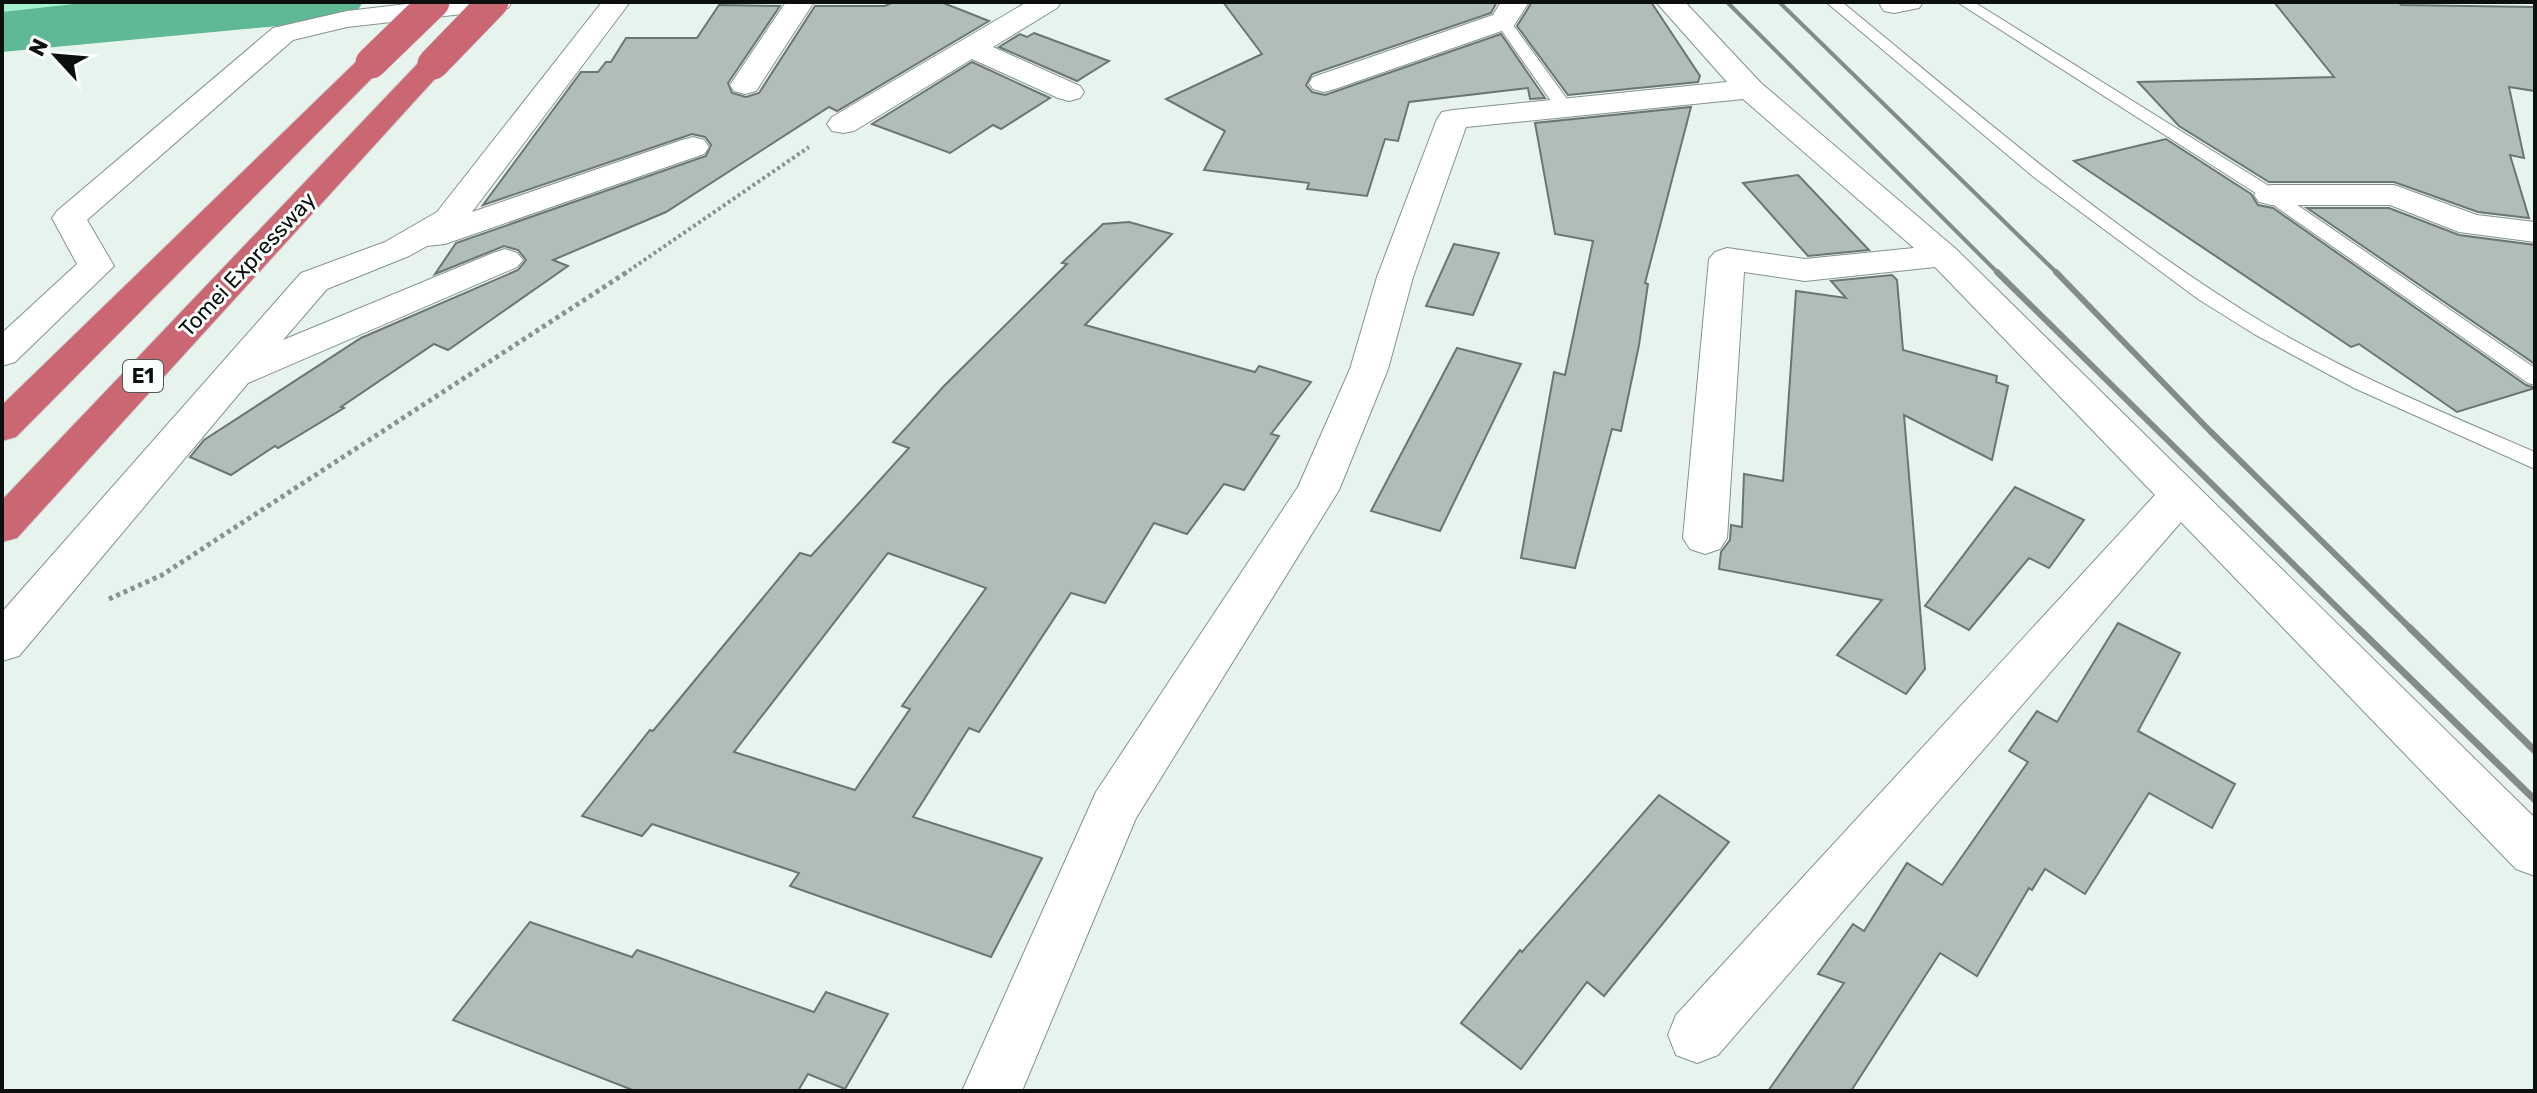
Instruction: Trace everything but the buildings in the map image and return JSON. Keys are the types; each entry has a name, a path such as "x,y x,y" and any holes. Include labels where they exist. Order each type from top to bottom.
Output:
{"highway":[{"path":"2,428 202,227 434,2"},
{"name":"Tomei Expressway","path":"2,527 433,64 496,2"}],"street":[{"path":"2,354 96,266 69,218 283,34 347,19 496,2"},
{"path":"397,249 449,219 616,2"},
{"path":"745,85 800,2"},
{"path":"843,124 1047,2"},
{"path":"1670,2 1750,89 1944,256 2535,853"},
{"path":"1324,83 1509,12"},
{"path":"970,47 1069,92"},
{"path":"992,1091 1114,808 1318,490 1369,369 1395,277 1453,119 1750,89"},
{"path":"2,643 314,281 397,249 693,147"},
{"path":"2271,195 2394,195 2471,225 2535,232"},
{"path":"1705,538 1727,259 1805,270 1944,256"},
{"path":"232,376 505,260"},
{"path":"1697,1035 2179,496"}],"lane":[{"path":"1833,2 2135,247 2261,330 2384,395 2535,461"},
{"path":"1964,2 2271,195 2535,378"},
{"path":"1509,12 1564,107"}],"path":[{"path":"104,601 162,575 672,243 843,124"}],"green space":[{"path":"2,2 314,2 85,17 2,30"}],"waterway":[{"path":"2,32 331,2"}],"railway":[{"path":"1727,2 1997,272"},
{"path":"1779,2 2057,273"},
{"path":"1997,272 2360,630"},
{"path":"2057,273 2210,431 2412,630"},
{"path":"2358,628 2535,800"},
{"path":"2410,628 2535,751"}]}
